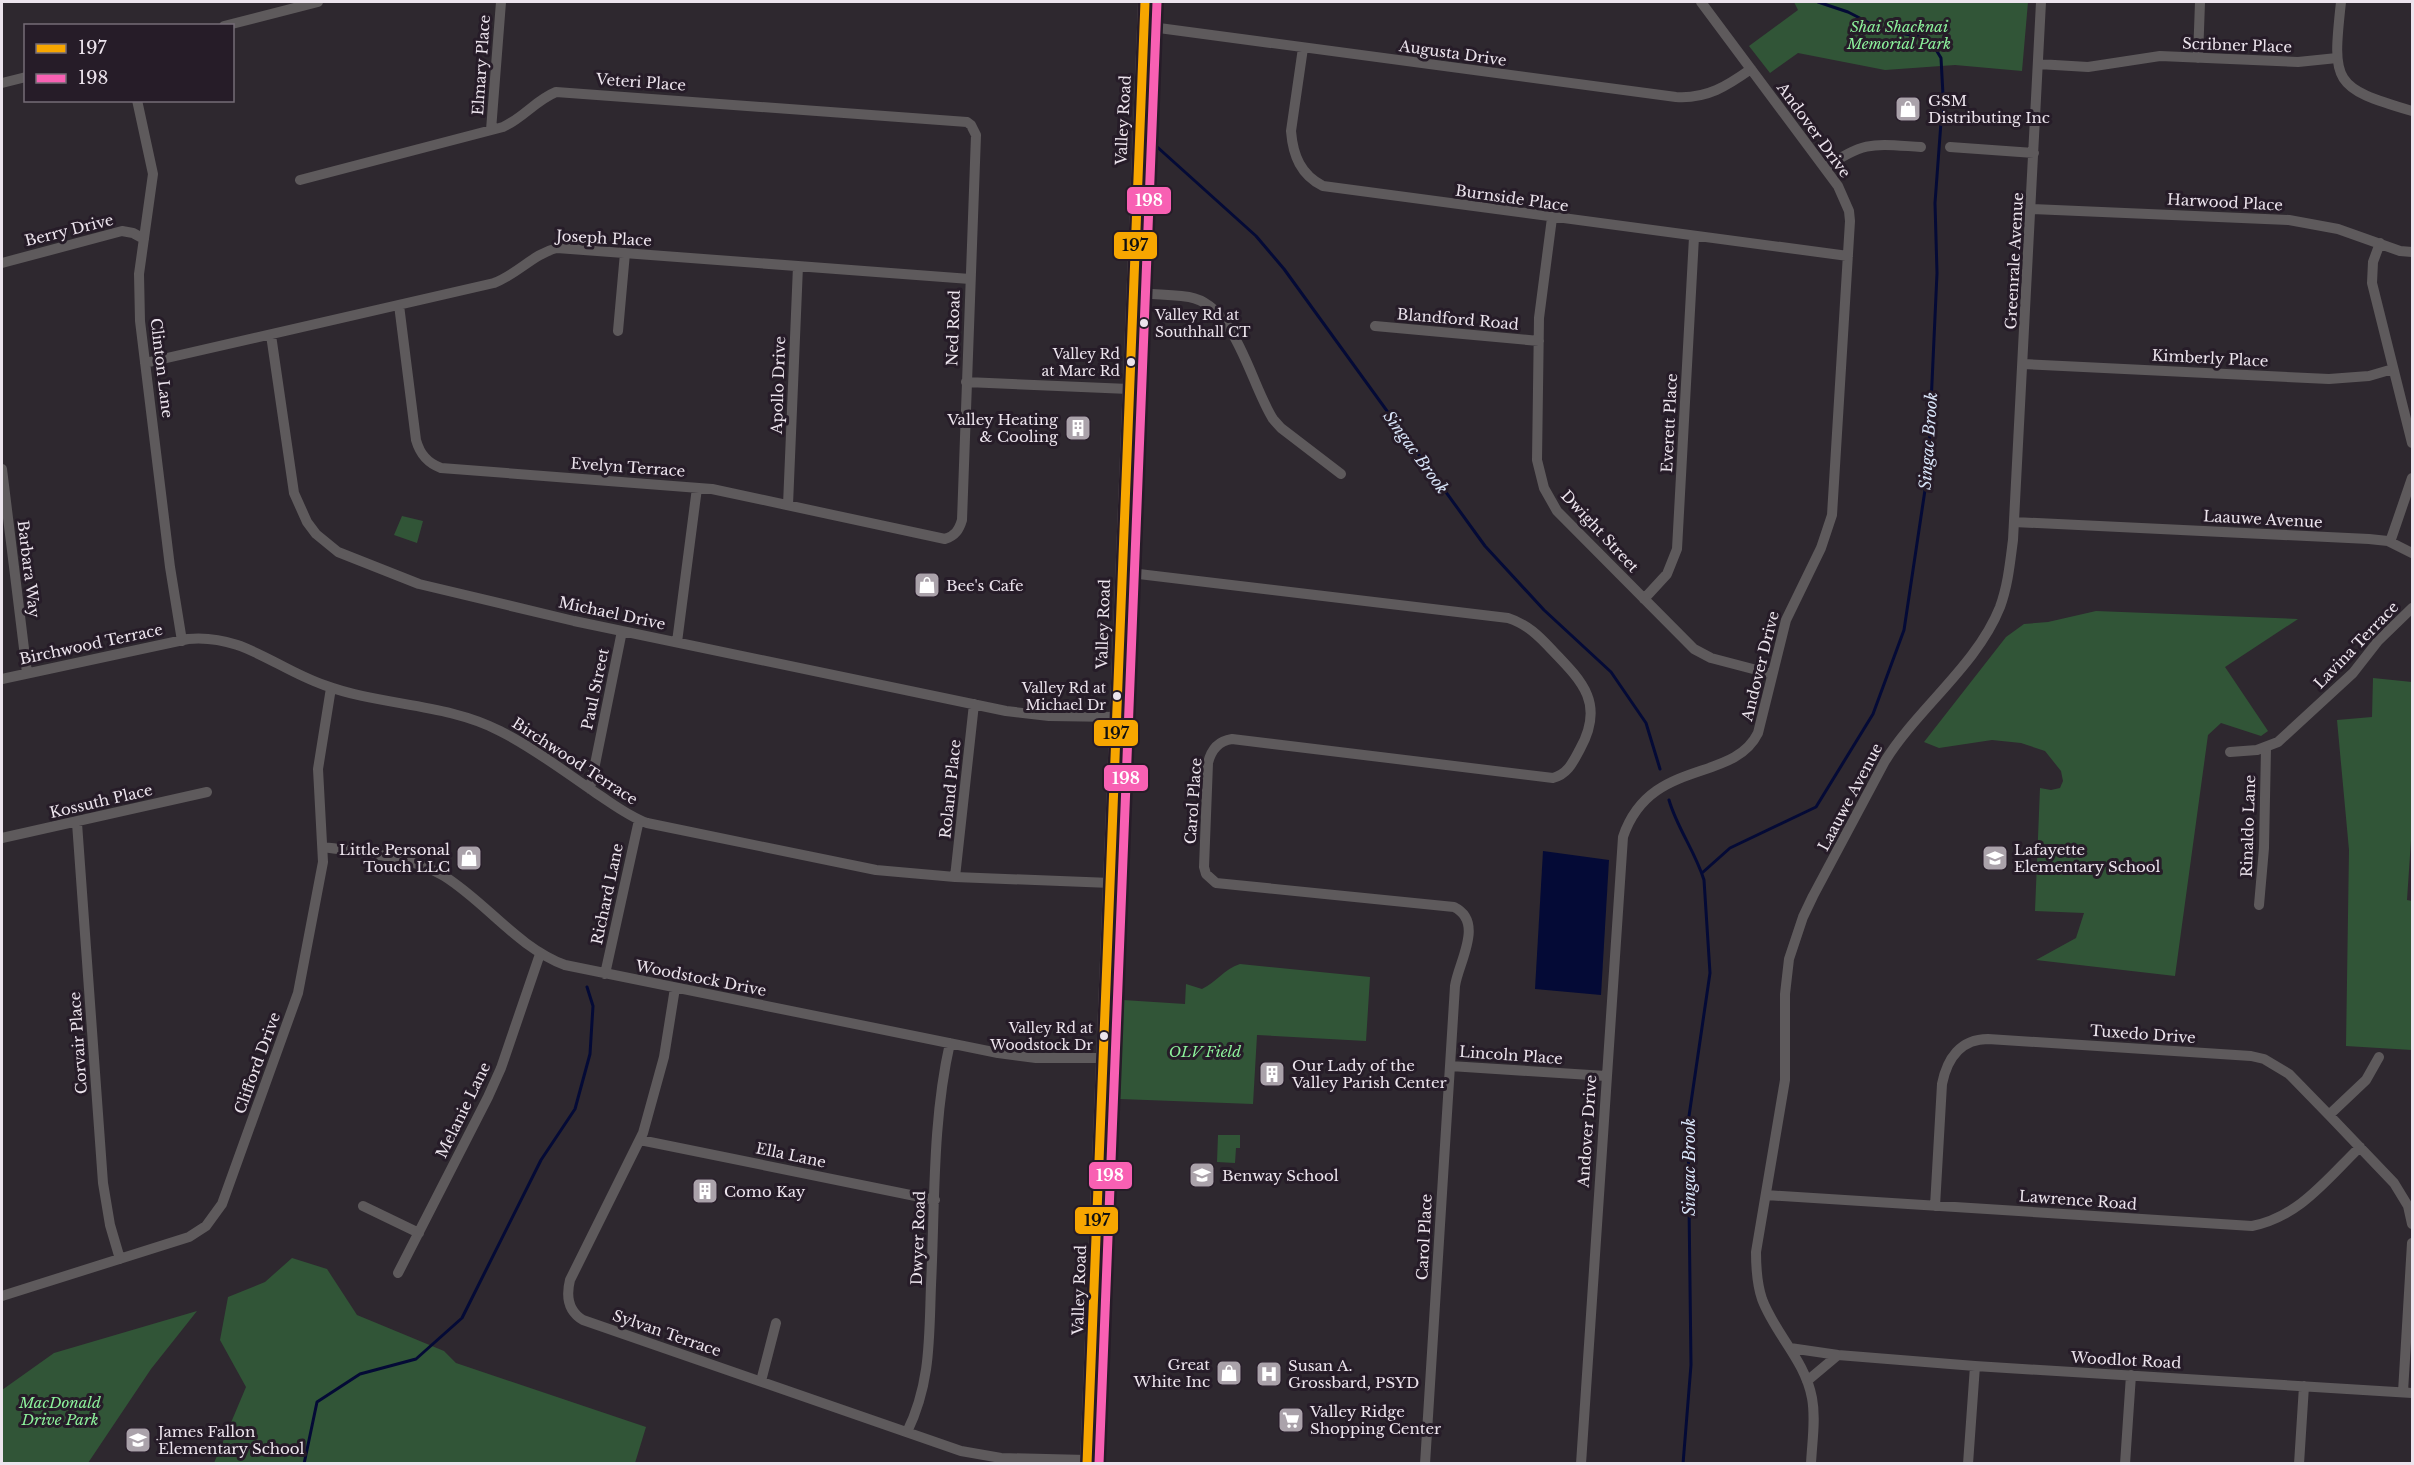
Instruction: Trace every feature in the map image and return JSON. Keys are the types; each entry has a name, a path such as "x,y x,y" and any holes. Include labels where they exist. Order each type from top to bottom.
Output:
{"main road":[{"name":"Valley Road","path":"1087,1462 1145,2"}],"street":[{"path":"232,24 318,2"},
{"name":"Elmary Place","path":"491,130 501,2"},
{"name":"Andover Drive","path":"1581,1464 1620,850 1627,824 1639,805 1658,789 1748,749 1758,733 1786,620 1821,548 1832,515 1849,211 1838,186 1701,2"},
{"name":"Greenrale Avenue","path":"2014,522 2041,2"},
{"path":"2198,58 2200,2"},
{"path":"2341,2 2337,58 2340,74 2355,91 2377,101 2412,111"},
{"name":"Augusta Drive","path":"1144,26 1685,98 1712,93 1751,69"},
{"name":"Burnside Place","path":"1303,48 1291,131 1292,144 1300,166 1315,182 1344,190 1848,256"},
{"name":"Scribner Place","path":"2038,64 2088,67 2141,58 2298,62 2337,58"},
{"path":"2,83 24,78"},
{"name":"Veteri Place","path":"300,180 491,130 515,122 547,96 566,92 967,122 975,129 976,148"},
{"name":"Clinton Lane","path":"137,102 153,174 139,298 170,567 182,641"},
{"path":"1825,168 1845,154 1865,146 1878,144 1921,147"},
{"path":"1950,147 2034,153"},
{"name":"Ned Road","path":"962,509 976,148"},
{"name":"Harwood Place","path":"2031,209 2289,220 2338,229 2412,252"},
{"name":"Dwight Street","path":"1552,218 1540,300 1537,460 1544,488 1557,511 1694,649 1711,658 1772,674"},
{"name":"Berry Drive","path":"2,263 122,231 144,238"},
{"name":"Everett Place","path":"1644,599 1667,574 1677,549 1694,237"},
{"path":"2380,243 2373,262 2372,283 2412,443"},
{"name":"Joseph Place","path":"145,363 501,280 547,250 564,248 970,279"},
{"path":"618,331 625,253"},
{"name":"Apollo Drive","path":"788,505 798,266"},
{"path":"1133,293 1189,297 1210,306 1220,315 1232,333 1273,419 1281,428 1341,474"},
{"name":"Evelyn Terrace","path":"399,305 416,440 422,455 433,465 441,468 698,488 945,539 956,534 962,509"},
{"name":"Blandford Road","path":"1375,326 1539,341"},
{"name":"Michael Drive","path":"271,335 294,493 307,522 327,544 338,552 419,584 622,631 1032,715 1117,717"},
{"name":"Kimberly Place","path":"2023,364 2329,379 2369,376 2393,369"},
{"path":"966,382 1129,388"},
{"name":"Barbara Way","path":"2,469 27,673"},
{"path":"2390,542 2412,478"},
{"path":"677,642 698,488"},
{"name":"Laauwe Avenue","path":"1811,1464 1814,1411 1812,1397 1800,1362 1761,1298 1756,1252 1785,1080 1786,978 1789,959 1803,917 1896,743 1972,654 1994,618 2010,571 2014,522 2390,542 2412,553"},
{"name":"Carol Place","path":"1122,572 1509,618 1534,632 1584,684 1591,705 1586,738 1570,767 1553,778 1232,739 1218,744 1209,757 1204,867 1206,874 1216,883 1454,907 1465,915 1470,930 1455,986 1425,1464"},
{"name":"Lavina Terrace","path":"2230,752 2244,753 2266,748 2278,742 2353,673 2378,641 2412,608"},
{"name":"Paul Street","path":"590,789 622,631"},
{"name":"Birchwood Terrace","path":"2,679 182,641 210,638 242,645 331,688 485,724 519,741 639,819 876,870 955,877 1111,883"},
{"name":"Clifford Drive","path":"2,1296 196,1233 215,1216 222,1204 298,993 323,862 324,847 318,769 331,688"},
{"name":"Roland Place","path":"955,877 974,704"},
{"name":"Rinaldo Lane","path":"2259,905 2266,748"},
{"name":"Kossuth Place","path":"2,838 207,792"},
{"name":"Richard Lane","path":"605,974 639,819"},
{"name":"Corvair Place","path":"77,823 103,1183 110,1225 120,1259"},
{"name":"Woodstock Drive","path":"324,847 414,863 442,875 458,885 540,954 565,965 1016,1056 1060,1059 1104,1058"},
{"name":"Melanie Lane","path":"398,1273 501,1068 540,954"},
{"name":"Sylvan Terrace","path":"675,988 664,1057 640,1140 570,1280 567,1297 577,1316 583,1320 981,1456 1087,1462"},
{"name":"Tuxedo Drive","path":"1935,1206 1943,1078 1955,1052 1969,1042 1978,1039 2251,1056 2264,1059 2289,1074 2409,1196 2412,1224"},
{"name":"Dwyer Road","path":"907,1432 922,1397 928,1368 940,1094 950,1043"},
{"path":"2329,1115 2366,1080 2379,1057"},
{"name":"Lincoln Place","path":"1450,1066 1606,1076"},
{"name":"Ella Lane","path":"640,1140 935,1200"},
{"name":"Lawrence Road","path":"1766,1195 2252,1226 2266,1223 2293,1210 2360,1147"},
{"path":"363,1206 419,1233"},
{"path":"2408,1392 2412,1243"},
{"path":"761,1381 776,1323"},
{"name":"Woodlot Road","path":"1790,1348 1838,1355 1975,1366 2408,1392"},
{"path":"1807,1381 1838,1355"},
{"path":"1968,1464 1975,1366"},
{"path":"2125,1464 2131,1375"},
{"path":"2299,1464 2304,1386"}],"green space":[{"name":"Shai Shacknai Memorial Park","path":"1794,2 2028,2 2022,71 1955,65 1885,70 1798,53 1770,73 1749,46 1798,10"},
{"path":"402,516 423,521 417,543 394,535"},
{"path":"2096,611 2298,619 2225,667 2268,731 2261,736 2221,723 2208,735 2175,976 2036,960 2076,938 2084,913 2035,911 2040,788 2051,790 2060,788 2063,781 2061,771 2045,751 2021,743 1992,740 1939,748 1924,742 2006,637 2024,624 2048,622"},
{"path":"2373,678 2412,682 2412,825 2407,900 2412,901 2412,1050 2346,1046 2349,850 2337,720 2372,717"},
{"name":"OLV Field","path":"1240,964 1370,977 1366,1041 1257,1035 1253,1104 1120,1099 1123,1000 1185,1004 1186,984 1202,989 1229,969"},
{"path":"1218,1135 1240,1135 1240,1148 1236,1148 1235,1163 1217,1162"},
{"path":"292,1258 327,1269 357,1315 444,1351 456,1363 646,1427 635,1463 214,1463 246,1387 220,1340 228,1297 265,1282"},
{"name":"MacDonald Drive Park","path":"197,1311 151,1369 88,1463 2,1463 2,1390 54,1353"}],"shaded area":[{"path":"1543,851 1609,860 1601,995 1535,989"}],"waterway":[{"name":"Singac Brook","path":"1702,873 1730,848 1816,807 1873,714 1904,630 1928,470 1937,273 1935,203 1943,95 1941,58 1935,48 1918,36 1885,31 1848,12 1818,2"},
{"name":"Singac Brook","path":"1155,145 1256,236 1284,269 1485,546 1544,610 1611,672 1646,723 1660,769"},
{"name":"Singac Brook","path":"1669,800 1704,880 1710,973 1688,1123 1691,1365 1683,1464"},
{"path":"304,1464 317,1402 360,1374 416,1359 462,1318 541,1160 575,1109 590,1054 593,1006 587,987"}],"transit line":[{"name":"197","path":"1087,1464 1145,2"},
{"name":"198","path":"1099,1464 1157,2"}],"place":[{"name":"GSM Distributing Inc","path":"1908,109"},
{"name":"Valley Rd at Southhall CT","path":"1144,323"},
{"name":"Valley Rd at Marc Rd","path":"1131,362"},
{"name":"Valley Heating & Cooling","path":"1078,428"},
{"name":"Bee's Cafe","path":"927,585"},
{"name":"Valley Rd at Michael Dr","path":"1117,696"},
{"name":"Little Personal Touch LLC","path":"469,858"},
{"name":"Lafayette Elementary School","path":"1995,858"},
{"name":"Valley Rd at Woodstock Dr","path":"1104,1036"},
{"name":"Our Lady of the Valley Parish Center","path":"1272,1074"},
{"name":"Benway School","path":"1202,1175"},
{"name":"Como Kay","path":"705,1191"},
{"name":"Great White Inc","path":"1229,1373"},
{"name":"Susan A. Grossbard, PSYD","path":"1269,1374"},
{"name":"Valley Ridge Shopping Center","path":"1291,1420"},
{"name":"James Fallon Elementary School","path":"138,1440"}]}
